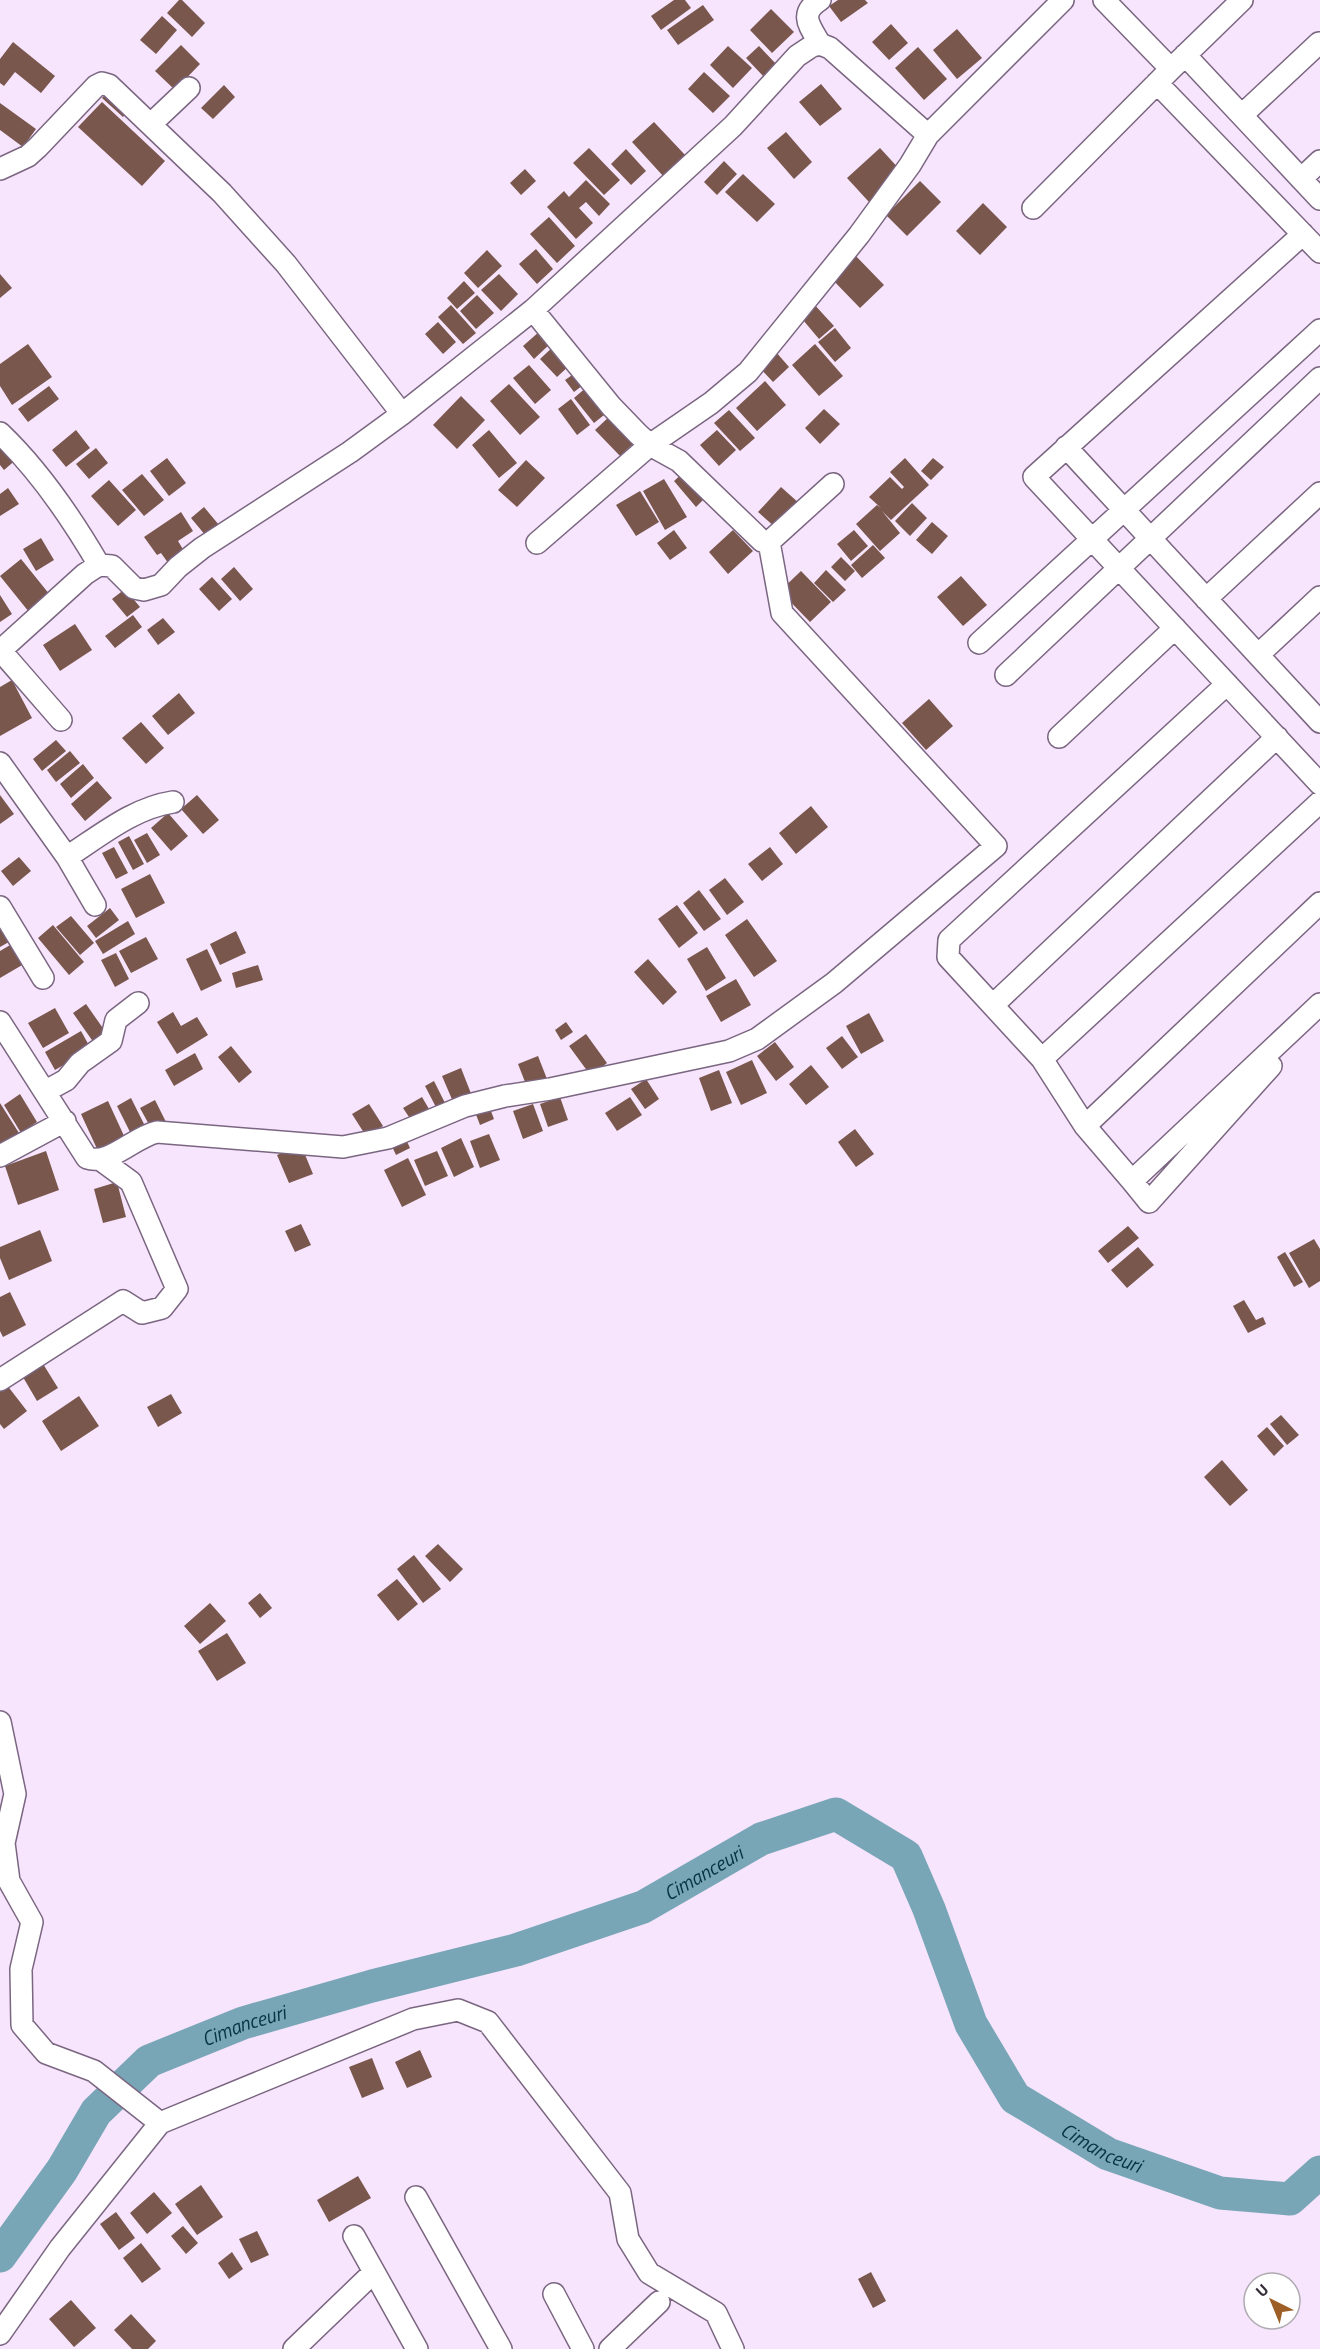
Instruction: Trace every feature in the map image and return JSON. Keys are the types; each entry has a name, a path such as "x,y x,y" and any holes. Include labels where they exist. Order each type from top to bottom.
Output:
{"street":[{"path":"820,0 810,7 807,14 808,22 820,45"},
{"path":"537,543 650,445 711,403 748,372 859,235 910,165 928,135 1063,0"},
{"path":"1104,0 1171,69 1303,234 1320,252"},
{"path":"1033,208 1242,0"},
{"path":"1242,115 1319,43"},
{"path":"61,720 0,651 99,565 105,564 112,567 134,588 152,590 161,585 178,567 202,548 350,452 402,414 533,310 733,126 787,65 812,46 820,45 830,48 928,135"},
{"path":"1171,69 1242,115 1320,199"},
{"path":"0,169 28,156 86,96 102,83 109,85 222,193 285,264 402,414"},
{"path":"151,124 189,88"},
{"path":"1301,179 1320,161"},
{"path":"1303,234 1034,477 1320,784"},
{"path":"533,310 612,406 650,445 679,461 765,543 769,542 833,484"},
{"path":"979,643 1320,330"},
{"path":"1006,675 1320,378"},
{"path":"0,433 18,450 55,495 99,565"},
{"path":"1066,447 1258,655 1316,710"},
{"path":"1206,599 1320,493"},
{"path":"101,1160 148,1134 157,1132 343,1147 388,1138 465,1106 505,1096 550,1089 729,1051 757,1039 834,983 996,846 782,613 769,542"},
{"path":"1258,655 1320,597"},
{"path":"1059,737 1175,628"},
{"path":"1227,684 950,940 948,957 1042,1059 1085,1126 1132,1181 1320,1004"},
{"path":"993,1005 1277,737"},
{"path":"0,763 67,857 95,905"},
{"path":"67,857 146,809 173,802"},
{"path":"1042,1059 1320,802"},
{"path":"1085,1126 1320,903"},
{"path":"0,907 43,978"},
{"path":"46,1092 66,1080 80,1063 111,1041 116,1020 138,1003"},
{"path":"0,1022 87,1158 101,1160 131,1182 177,1289 162,1308 142,1312 123,1301 0,1380"},
{"path":"0,1156 65,1121"},
{"path":"0,1722 15,1794 4,1843 9,1881 32,1922 21,1969 22,2025 46,2053 94,2071 160,2123"},
{"path":"0,2334 60,2248 160,2123 413,2019 458,2010 488,2022 620,2193 628,2239 649,2272 716,2313 733,2349"},
{"path":"416,2197 501,2349"},
{"path":"354,2236 374,2272 408,2345"},
{"path":"294,2349 374,2272"},
{"path":"554,2295 583,2349"},
{"path":"610,2349 659,2302"}],"building":[{"path":"179,0 182,0 205,23 192,37 167,13"},
{"path":"674,0 685,0 691,8 661,30 651,16"},
{"path":"838,0 865,0 868,3 841,22 829,6"},
{"path":"703,5 714,20 678,45 667,30"},
{"path":"771,9 794,32 772,53 750,30"},
{"path":"162,16 177,30 156,54 140,40"},
{"path":"891,24 908,43 889,60 872,42"},
{"path":"957,29 982,58 957,79 933,50"},
{"path":"13,42 55,76 41,93 15,72 4,86 0,83 0,59"},
{"path":"181,45 200,64 175,90 155,71"},
{"path":"728,46 752,68 733,88 710,65"},
{"path":"759,46 777,65 764,77 746,58"},
{"path":"918,47 947,79 924,100 895,68"},
{"path":"704,72 730,96 713,113 688,89"},
{"path":"821,84 842,109 820,126 799,102"},
{"path":"224,85 235,97 213,119 201,108"},
{"path":"110,89 131,108 123,117 102,98"},
{"path":"102,102 165,161 142,186 78,127"},
{"path":"0,103 36,129 23,147 0,130"},
{"path":"654,122 686,156 664,177 632,142"},
{"path":"786,132 812,162 794,179 767,148"},
{"path":"589,148 620,180 604,195 573,163"},
{"path":"880,148 902,172 869,202 847,178"},
{"path":"626,149 646,171 631,185 611,164"},
{"path":"724,161 737,174 717,195 704,182"},
{"path":"525,169 536,181 521,195 510,183"},
{"path":"743,174 775,204 757,222 725,192"},
{"path":"586,180 610,204 599,216 586,202 579,208 593,223 576,239 547,207 564,191 569,197"},
{"path":"920,181 941,202 907,236 886,215"},
{"path":"983,203 1007,227 980,255 956,231"},
{"path":"549,217 575,246 557,263 530,234"},
{"path":"536,249 553,269 537,284 519,264"},
{"path":"487,250 502,266 478,288 464,273"},
{"path":"852,252 884,285 860,308 828,275"},
{"path":"0,274 12,288 0,298"},
{"path":"499,274 518,294 501,311 481,290"},
{"path":"464,281 475,293 457,309 447,298"},
{"path":"477,295 494,313 476,329 460,311"},
{"path":"812,302 834,326 819,339 798,314"},
{"path":"451,305 476,333 463,344 438,317"},
{"path":"438,322 456,342 443,354 425,334"},
{"path":"835,328 851,348 835,362 818,342"},
{"path":"540,331 551,343 534,359 523,346"},
{"path":"28,344 52,377 12,405 0,386 0,364"},
{"path":"815,344 843,376 819,396 792,365"},
{"path":"554,346 571,364 557,377 540,359"},
{"path":"776,352 789,367 773,382 759,367"},
{"path":"529,365 551,390 535,404 513,378"},
{"path":"578,371 587,382 574,392 565,380"},
{"path":"765,381 786,405 757,431 736,408"},
{"path":"509,384 540,417 520,435 490,401"},
{"path":"49,386 59,399 28,422 18,409"},
{"path":"588,386 609,411 594,423 574,398"},
{"path":"461,396 485,420 457,449 433,425"},
{"path":"571,399 590,425 577,435 558,409"},
{"path":"824,409 840,424 820,444 805,428"},
{"path":"729,410 755,438 740,451 714,423"},
{"path":"611,415 635,442 620,456 595,430"},
{"path":"76,430 90,448 66,467 52,450"},
{"path":"489,430 517,463 499,478 472,445"},
{"path":"717,430 736,450 719,466 700,445"},
{"path":"0,443 18,458 4,470 0,465"},
{"path":"96,448 108,463 89,479 76,464"},
{"path":"167,458 186,483 169,496 150,471"},
{"path":"905,458 929,485 891,520 882,511 900,533 880,551 856,524 877,505 881,508 869,497 890,477 902,489 904,487 890,472"},
{"path":"933,458 944,467 931,480 921,471"},
{"path":"526,460 545,478 517,507 498,490"},
{"path":"683,473 705,498 696,507 674,481"},
{"path":"142,474 164,500 144,516 122,490"},
{"path":"664,479 687,517 665,530 643,491"},
{"path":"109,480 136,510 118,526 91,496"},
{"path":"781,487 800,504 777,529 758,512"},
{"path":"8,488 19,504 0,516 0,494"},
{"path":"640,491 659,522 636,536 616,505"},
{"path":"912,503 927,518 910,536 895,521"},
{"path":"204,507 219,525 206,536 191,518"},
{"path":"181,512 193,531 178,541 187,556 171,567 161,553 157,555 144,537"},
{"path":"932,522 948,536 932,554 916,540"},
{"path":"674,530 687,548 670,560 657,543"},
{"path":"733,530 753,551 728,574 709,552"},
{"path":"854,530 868,546 851,561 837,544"},
{"path":"41,538 54,560 36,571 23,549"},
{"path":"873,545 885,558 862,578 851,565"},
{"path":"841,557 855,571 845,581 831,567"},
{"path":"21,559 50,595 29,612 0,576"},
{"path":"234,567 253,589 240,601 221,579"},
{"path":"826,570 846,590 833,602 814,583"},
{"path":"801,571 831,602 810,622 780,591"},
{"path":"961,576 987,605 963,626 937,597"},
{"path":"212,577 232,599 219,611 199,589"},
{"path":"125,589 140,607 127,617 112,599"},
{"path":"0,595 12,614 0,622"},
{"path":"133,615 142,627 115,648 105,636"},
{"path":"163,618 175,632 158,645 147,630"},
{"path":"75,624 92,650 60,671 43,645"},
{"path":"12,680 32,718 0,736 0,687"},
{"path":"179,693 195,713 168,735 152,716"},
{"path":"929,699 953,726 926,750 902,723"},
{"path":"141,722 164,748 146,764 122,738"},
{"path":"56,740 66,751 42,771 33,759"},
{"path":"70,751 80,763 56,782 47,770"},
{"path":"83,764 94,778 71,798 60,784"},
{"path":"97,781 112,798 85,821 71,804"},
{"path":"0,795 14,814 0,824"},
{"path":"197,795 219,820 203,834 181,809"},
{"path":"811,806 828,827 796,854 779,833"},
{"path":"168,813 188,836 171,851 151,828"},
{"path":"147,833 160,855 147,863 134,840"},
{"path":"129,836 144,864 133,870 118,842"},
{"path":"114,847 128,873 116,879 102,853"},
{"path":"770,847 783,864 762,881 748,864"},
{"path":"19,857 31,871 13,886 1,871"},
{"path":"150,874 165,903 136,918 121,889"},
{"path":"725,878 744,902 727,915 709,890"},
{"path":"699,890 721,919 704,931 683,903"},
{"path":"677,905 698,933 679,948 658,919"},
{"path":"110,908 119,920 96,938 87,926"},
{"path":"71,916 94,943 80,955 56,927"},
{"path":"747,919 777,961 754,977 725,935"},
{"path":"128,921 135,934 103,954 95,941"},
{"path":"0,924 16,938 0,947"},
{"path":"53,925 84,962 69,975 38,938"},
{"path":"236,931 246,953 220,965 210,944"},
{"path":"146,937 158,959 131,973 119,951"},
{"path":"17,941 29,961 0,978 0,951"},
{"path":"707,947 726,978 706,991 687,959"},
{"path":"207,949 222,981 201,991 186,959"},
{"path":"116,953 129,979 115,987 101,960"},
{"path":"648,959 677,992 663,1005 634,972"},
{"path":"258,965 263,980 236,988 232,973"},
{"path":"736,979 751,1005 721,1022 706,996"},
{"path":"86,1004 107,1034 94,1043 73,1013"},
{"path":"55,1008 69,1033 43,1048 28,1023"},
{"path":"173,1012 181,1026 197,1017 208,1035 177,1054 157,1022"},
{"path":"869,1013 884,1041 861,1054 846,1026"},
{"path":"566,1022 573,1032 561,1040 555,1030"},
{"path":"81,1031 91,1049 55,1070 45,1052"},
{"path":"586,1034 607,1063 591,1076 569,1046"},
{"path":"842,1036 858,1057 842,1069 826,1048"},
{"path":"775,1042 794,1067 776,1081 757,1056"},
{"path":"231,1046 252,1072 239,1083 218,1057"},
{"path":"195,1053 203,1069 174,1086 165,1070"},
{"path":"538,1056 547,1079 527,1087 518,1064"},
{"path":"752,1060 767,1093 741,1105 726,1072"},
{"path":"811,1065 829,1087 806,1105 789,1084"},
{"path":"461,1068 472,1096 454,1104 442,1076"},
{"path":"719,1070 732,1103 711,1111 699,1078"},
{"path":"646,1079 659,1099 645,1109 631,1089"},
{"path":"434,1081 447,1107 438,1111 425,1086"},
{"path":"20,1094 37,1122 21,1133 4,1105"},
{"path":"422,1097 429,1109 411,1120 403,1108"},
{"path":"560,1097 568,1120 548,1127 540,1104"},
{"path":"630,1097 642,1115 617,1131 605,1113"},
{"path":"131,1098 148,1132 134,1140 117,1106"},
{"path":"155,1100 166,1122 152,1130 140,1108"},
{"path":"108,1101 125,1138 98,1151 81,1114"},
{"path":"0,1103 19,1133 0,1145"},
{"path":"369,1104 383,1126 366,1136 352,1114"},
{"path":"533,1104 543,1131 523,1139 513,1111"},
{"path":"489,1106 494,1119 480,1125 475,1112"},
{"path":"855,1129 874,1154 856,1167 838,1142"},
{"path":"403,1133 410,1148 396,1155 389,1140"},
{"path":"489,1134 500,1160 480,1168 470,1141"},
{"path":"461,1138 474,1167 454,1177 441,1148"},
{"path":"301,1145 313,1174 289,1183 277,1155"},
{"path":"46,1151 59,1190 18,1205 5,1166"},
{"path":"437,1151 448,1176 425,1186 414,1160"},
{"path":"408,1158 426,1195 402,1207 384,1170"},
{"path":"117,1182 126,1217 103,1223 94,1189"},
{"path":"301,1224 311,1245 295,1252 285,1231"},
{"path":"1128,1226 1139,1238 1108,1263 1098,1251"},
{"path":"40,1230 52,1261 9,1280 0,1258 0,1247"},
{"path":"1314,1239 1320,1249 1320,1281 1309,1288 1289,1253"},
{"path":"1138,1247 1154,1265 1127,1288 1111,1270"},
{"path":"1285,1252 1303,1282 1294,1287 1277,1257"},
{"path":"10,1292 26,1325 3,1337 0,1331 0,1297"},
{"path":"1244,1300 1256,1320 1263,1317 1266,1324 1248,1333 1233,1306"},
{"path":"40,1359 58,1388 37,1401 20,1372"},
{"path":"3,1380 27,1411 4,1429 0,1424 0,1383"},
{"path":"171,1394 182,1413 158,1427 147,1407"},
{"path":"79,1396 99,1426 61,1451 42,1421"},
{"path":"1281,1415 1299,1435 1287,1445 1270,1424"},
{"path":"1267,1427 1284,1446 1274,1456 1257,1436"},
{"path":"1222,1460 1248,1490 1230,1506 1204,1477"},
{"path":"438,1544 463,1569 450,1582 425,1556"},
{"path":"414,1555 441,1589 423,1603 397,1569"},
{"path":"397,1579 418,1604 398,1621 377,1595"},
{"path":"260,1593 272,1608 260,1618 248,1603"},
{"path":"210,1603 226,1621 200,1644 184,1626"},
{"path":"227,1633 246,1663 217,1681 198,1651"},
{"path":"420,2050 432,2077 407,2088 395,2062"},
{"path":"372,2058 384,2089 362,2098 349,2067"},
{"path":"358,2176 371,2198 329,2222 317,2200"},
{"path":"201,2185 223,2217 197,2235 175,2204"},
{"path":"154,2192 172,2213 147,2234 130,2213"},
{"path":"116,2212 135,2238 119,2250 100,2224"},
{"path":"183,2226 198,2243 186,2254 171,2236"},
{"path":"257,2231 269,2255 251,2263 239,2239"},
{"path":"141,2243 161,2269 142,2283 123,2258"},
{"path":"232,2252 243,2269 229,2279 218,2263"},
{"path":"871,2272 886,2301 873,2308 858,2279"},
{"path":"71,2300 96,2328 74,2347 49,2319"},
{"path":"131,2314 156,2341 148,2349 132,2349 114,2330"}],"waterway":[{"name":"Cimanceuri","path":"0,2256 62,2170 96,2112 149,2061 243,2023 372,1986 516,1950 643,1907 761,1839 836,1814 906,1856 929,1909 971,2024 1015,2098 1108,2154 1220,2193 1290,2199 1320,2172"}]}
